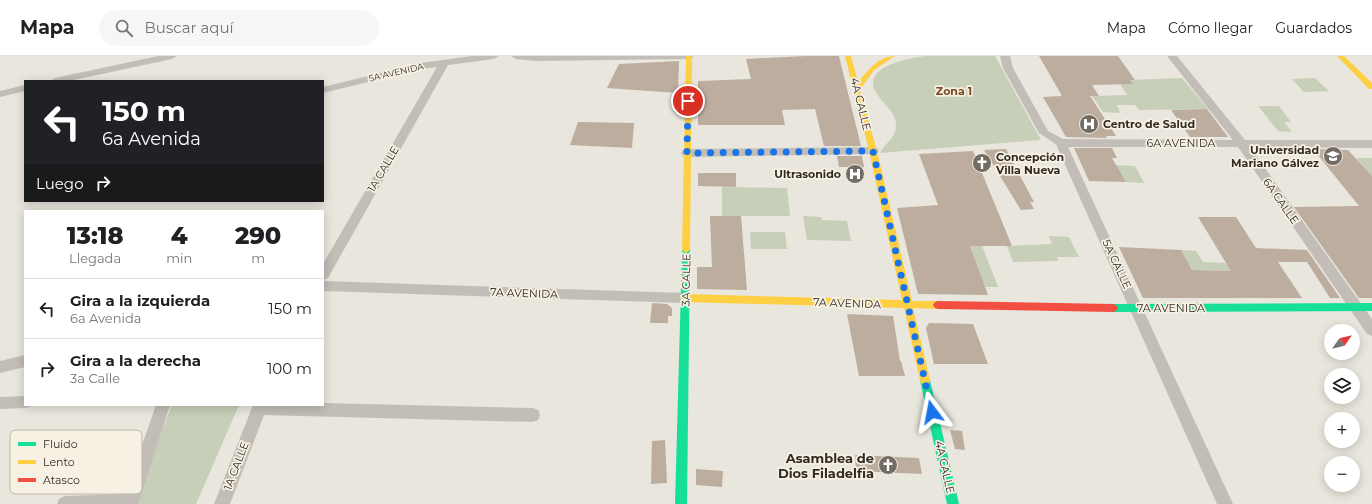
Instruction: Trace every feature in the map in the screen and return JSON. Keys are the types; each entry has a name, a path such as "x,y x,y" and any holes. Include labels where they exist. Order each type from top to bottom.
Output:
{"main road":[{"name":"3A CALLE","path":"681,504 689,56"},
{"name":"4A CALLE","path":"848,56 858,88 873,151 953,504"},
{"path":"858,88 876,64 892,56"},
{"path":"1340,56 1372,87"},
{"name":"7A AVENIDA","path":"685,298 1137,308 1372,307"}],"street":[{"path":"60,80 172,56"},
{"name":"5A AVENIDA","path":"324,90 421,66 494,56"},
{"path":"516,56 536,58 689,56"},
{"path":"1005,56 1008,68 1044,133 1061,143"},
{"name":"6A CALLE","path":"1172,56 1241,143 1355,308 1372,330"},
{"name":"1A CALLE","path":"324,273 444,63"},
{"path":"0,94 24,88"},
{"name":"6A AVENIDA","path":"1061,143 1372,144"},
{"name":"5A CALLE","path":"1061,143 1225,504"},
{"path":"687,153 873,151"},
{"name":"7A AVENIDA","path":"324,286 685,298"},
{"path":"0,367 24,361"},
{"path":"0,404 24,402"},
{"path":"142,467 163,406"},
{"path":"260,406 533,415"},
{"name":"1A CALLE","path":"222,504 260,406"},
{"path":"64,504 130,503"}],"green space":[{"path":"927,56 995,56 1041,140 880,153 893,137 896,125 892,112 877,94 873,84 875,77 880,70 889,65 909,59"},
{"path":"1182,78 1208,109 1139,110 1135,105 1117,105 1120,113 1103,112 1092,96 1127,95 1120,84 1132,84 1130,80"},
{"path":"1315,78 1329,91 1304,92 1292,79"},
{"path":"1258,106 1279,106 1291,122 1284,122 1292,132 1278,131"},
{"path":"1356,158 1372,158 1372,176"},
{"path":"1112,165 1135,166 1144,183 1126,182 1119,171"},
{"path":"722,187 787,188 790,216 722,216"},
{"path":"803,216 821,217 822,220 847,221 851,241 807,240"},
{"path":"750,232 785,232 787,249 751,249"},
{"path":"1049,236 1069,237 1079,257 1057,257 1058,261 1013,262 1007,246 1052,244"},
{"path":"970,246 982,246 998,287 985,287"},
{"path":"1181,250 1196,251 1203,262 1226,263 1232,271 1192,270"},
{"path":"172,406 239,406 196,504 132,504 136,494 142,494 142,479"}],"building":[{"path":"839,56 861,146 824,146 815,109 782,110 785,125 698,125 698,81 751,79 746,59"},
{"path":"1039,56 1118,56 1135,80 1130,80 1133,84 1092,85 1099,96 1090,96 1116,136 1106,136 1107,138 1066,137 1043,97 1062,96"},
{"path":"679,61 678,93 607,88 619,64"},
{"path":"1207,109 1228,137 1190,137 1171,110"},
{"path":"578,122 634,123 632,148 570,145"},
{"path":"1074,148 1112,148 1117,158 1112,158 1126,182 1089,181"},
{"path":"1006,149 1034,202 1030,202 1034,209 1021,210 984,150"},
{"path":"1313,149 1348,150 1372,176 1372,298 1359,298 1294,207 1359,206"},
{"path":"973,151 1012,246 970,246 988,295 918,294 897,208 938,205 919,154"},
{"path":"837,156 862,156 864,167 839,167"},
{"path":"698,173 736,173 736,187 698,186"},
{"path":"710,216 741,216 747,290 697,289 697,267 712,267"},
{"path":"1198,217 1236,217 1256,248 1307,250 1340,298 1330,298 1307,262 1278,262 1302,298 1143,298 1119,247 1181,250 1192,270 1231,271"},
{"path":"652,303 667,304 672,308 672,316 668,316 668,323 650,323"},
{"path":"847,314 893,316 900,361 905,376 859,376"},
{"path":"929,323 973,324 988,364 934,364 926,328"},
{"path":"950,430 962,431 965,450 955,449"},
{"path":"665,440 667,483 651,484 652,441"},
{"name":"Asamblea de Dios Filadelfia","path":"855,455 919,458 922,474 856,471"},
{"path":"696,469 723,471 722,487 696,485"}],"traffic: fast":[{"path":"681,504 686,250"},
{"path":"1113,308 1372,307"},
{"path":"925,380 953,504"}],"traffic: slow":[{"path":"686,250 689,56"},
{"path":"848,56 873,151 925,380"},
{"path":"858,88 872,69 892,56"},
{"path":"1340,56 1372,87"},
{"path":"685,298 938,305"}],"traffic: jam":[{"path":"938,305 1113,308"}],"place":[{"name":"Centro de Salud","path":"1089,124"},
{"name":"Universidad Mariano Gálvez","path":"1333,156"},
{"name":"Concepción Villa Nueva","path":"982,163"},
{"name":"Ultrasonido","path":"855,174"},
{"name":"Asamblea de Dios Filadelfia","path":"888,465"}],"district":[{"name":"Zona 1","path":"954,91"}],"route":[{"path":"688,101 687,153 873,151 932,412"}]}
